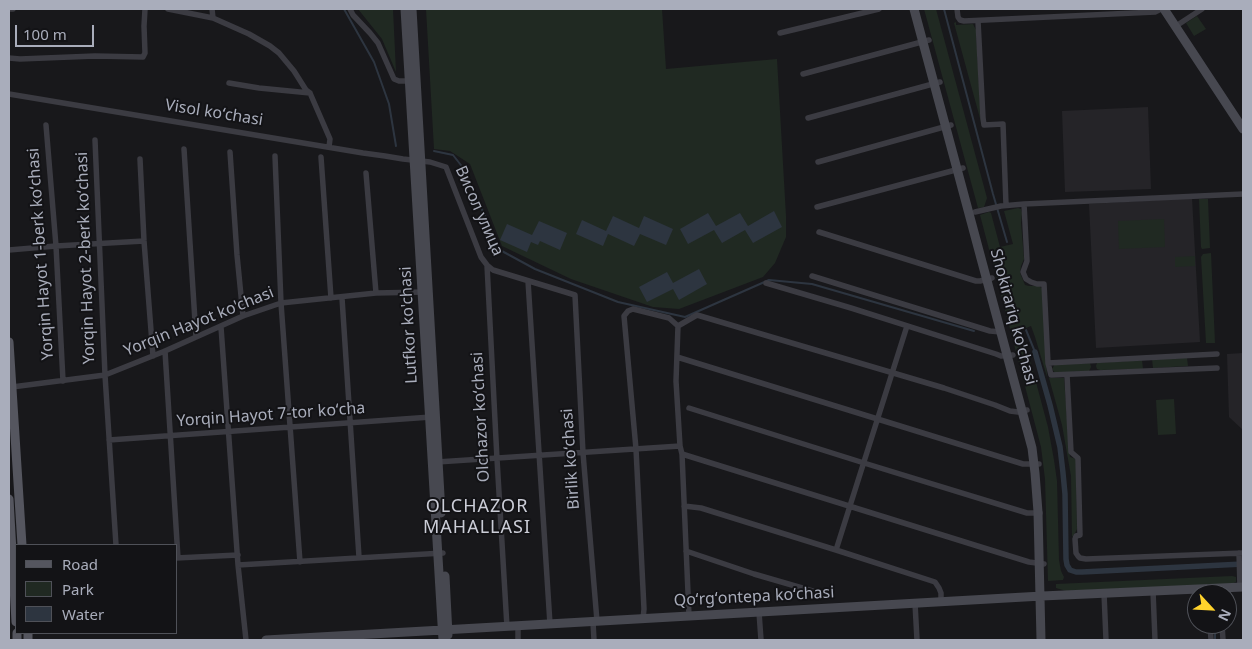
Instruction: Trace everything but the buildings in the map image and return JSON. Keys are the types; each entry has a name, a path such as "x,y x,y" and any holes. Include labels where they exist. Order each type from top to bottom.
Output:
{"main road":[{"name":"Lutfkor ko'chasi","path":"405,9 418,160"},
{"name":"Lutfkor ko'chasi","path":"412,9 418,160 445,635"},
{"name":"Shokirariq ko'chasi","path":"914,9 926,41"},
{"name":"Shokirariq ko'chasi","path":"920,9 926,41 1025,411 1037,464 1042,564 1041,640"},
{"path":"1163,9 1243,129"},
{"name":"Shokirariq ko'chasi","path":"960,169 975,212 1001,332 1010,355"},
{"path":"9,342 22,544"},
{"path":"9,499 15,604"},
{"name":"Qoʻrgʻontepa koʻchasi","path":"370,640 445,635 507,626 518,633 550,624 594,624 1153,593 1187,593"},
{"name":"Shokirariq ko'chasi","path":"1042,599 1046,640"},
{"name":"Qoʻrgʻontepa koʻchasi","path":"915,606 941,602 1042,599"},
{"name":"Qoʻrgʻontepa koʻchasi","path":"266,640 518,633 643,619 760,615"}],"street":[{"path":"9,9 14,9"},
{"path":"9,58 143,57 145,53 145,9"},
{"path":"168,9 212,18 249,34 270,46 287,62 310,93 330,139 329,147"},
{"path":"212,9 212,18"},
{"path":"350,9 378,43 394,79 410,81"},
{"path":"780,33 879,9"},
{"path":"957,9 958,17 964,21 1155,12 1163,9"},
{"path":"1176,26 1202,9"},
{"path":"978,21 982,125 1003,124 1004,206"},
{"path":"804,74 926,41"},
{"path":"228,82 259,88 310,93"},
{"path":"808,118 937,83"},
{"name":"Visol koʻchasi","path":"9,94 418,160"},
{"path":"818,162 949,125"},
{"name":"Yorqin Hayot 1-berk koʻchasi","path":"46,126 56,246 63,381"},
{"name":"Yorqin Hayot 2-berk koʻchasi","path":"95,140 105,375 116,544"},
{"path":"184,149 196,337"},
{"path":"230,152 243,316"},
{"path":"275,156 281,303 300,562"},
{"path":"321,157 331,298"},
{"path":"140,159 153,356"},
{"name":"Висол улица","path":"418,160 441,165 448,170 481,257 486,265 494,270 575,295"},
{"path":"817,207 960,169"},
{"path":"366,173 376,293"},
{"path":"975,212 1024,204 1243,194"},
{"path":"1024,204 1027,261 1024,272 1026,279 1037,284 1044,284 1048,363 1051,375 1217,368"},
{"path":"819,232 976,281 990,279"},
{"path":"9,250 144,240"},
{"name":"Olchazor koʻchasi","path":"486,265 507,626"},
{"path":"812,276 990,331 1001,332"},
{"path":"528,281 550,624"},
{"path":"766,283 996,354 1010,355"},
{"name":"Yorqin Hayot ko'chasi","path":"12,388 105,375 165,351 243,316 281,303 376,293 425,292"},
{"name":"Birlik koʻchasi","path":"575,295 594,640"},
{"path":"342,298 359,557"},
{"path":"643,619 636,449 624,316 628,311 634,309 669,318 678,326"},
{"path":"678,326 697,315 944,388 1010,411 1025,411"},
{"path":"678,326 676,381 682,454 689,616"},
{"path":"836,550 907,326"},
{"path":"221,327 230,431 238,565 246,640"},
{"path":"165,351 176,544"},
{"path":"1048,363 1217,354"},
{"path":"677,357 1023,464 1037,464"},
{"path":"1067,375 1071,452 1078,458 1080,535 1076,536 1075,539 1078,556 1086,559 1241,553 1240,571 1242,588"},
{"path":"689,408 1027,513 1040,513"},
{"name":"Yorqin Hayot 7-tor koʻcha","path":"109,440 432,417"},
{"path":"435,462 680,446"},
{"path":"682,454 1019,559 1042,564"},
{"path":"684,506 701,508 935,582 940,588 941,602"},
{"path":"686,551 816,592"},
{"path":"238,565 440,553"},
{"path":"178,558 238,555"},
{"path":"1153,593 1155,640"},
{"path":"1104,596 1106,640"},
{"path":"915,606 917,640"},
{"path":"760,615 761,640"}],"shaded area":[{"path":"1148,107 1151,189 1065,192 1062,111"},
{"path":"1192,198 1200,342 1096,348 1089,204"},
{"path":"1243,353 1243,430 1229,417 1227,354"}],"green space":[{"path":"358,9 393,9 396,72 382,39"},
{"path":"426,9 662,9 666,69 777,59 786,237 775,263 763,277 679,309 653,307 571,279 502,246 470,164 450,151 434,149"},
{"path":"924,9 936,9 987,198 984,207 978,208"},
{"path":"1197,16 1206,29 1194,36 1186,23"},
{"path":"956,22 956,25 973,24 976,30 981,122 954,23"},
{"path":"1199,199 1208,199 1210,248 1202,249 1201,247"},
{"path":"1021,209 1022,213 1024,259 1020,273 1025,285 1039,286 1043,289 1047,377 1031,326 1021,330 1048,427 1054,460 1057,481 1059,560 1064,577 1063,580 1048,581 1045,479 1041,447 980,215 991,213 1000,247 1013,244 1004,211"},
{"path":"1164,219 1165,247 1119,249 1118,221"},
{"path":"1211,253 1215,343 1206,343 1201,257 1203,254"},
{"path":"1195,256 1195,266 1175,267 1175,257"},
{"path":"1187,358 1188,366 1153,368 1152,359"},
{"path":"1142,360 1143,369 1100,370 1096,366 1097,363"},
{"path":"1090,363 1089,371 1055,373 1052,369 1055,364"},
{"path":"1049,378 1064,378 1070,457 1076,459 1077,529 1072,537 1071,476 1062,425"},
{"path":"1174,399 1176,434 1158,435 1156,400"},
{"path":"1236,577 1236,582 1231,584 1187,584 1187,586 1066,591 1056,588 1056,584"}],"water":[{"path":"774,211 782,227 753,243 745,230 722,243 714,230 688,244 680,229 708,213 716,226 740,213 748,226"},
{"path":"613,216 639,228 644,216 673,229 666,245 640,234 634,246 608,234 603,246 576,234 582,220 606,231"},
{"path":"539,221 567,233 560,250 540,241 538,245 531,242 527,252 500,240 507,224 532,235"},
{"path":"699,269 707,284 679,300 673,289 647,302 639,287 667,272 673,283"}],"waterway":[{"path":"344,9 374,62 389,104 396,146"},
{"path":"944,9 1007,242"},
{"path":"434,151 453,155 464,169 500,250 535,269 618,302 685,317 769,280 812,284 974,331"},
{"path":"1026,330 1035,352"},
{"path":"1035,352 1060,447 1065,494 1066,559 1070,570 1082,572 1243,564"},
{"path":"1215,634 1215,640"}],"district":[{"name":"OLCHAZOR MAHALLASI","path":"477,517"}]}
